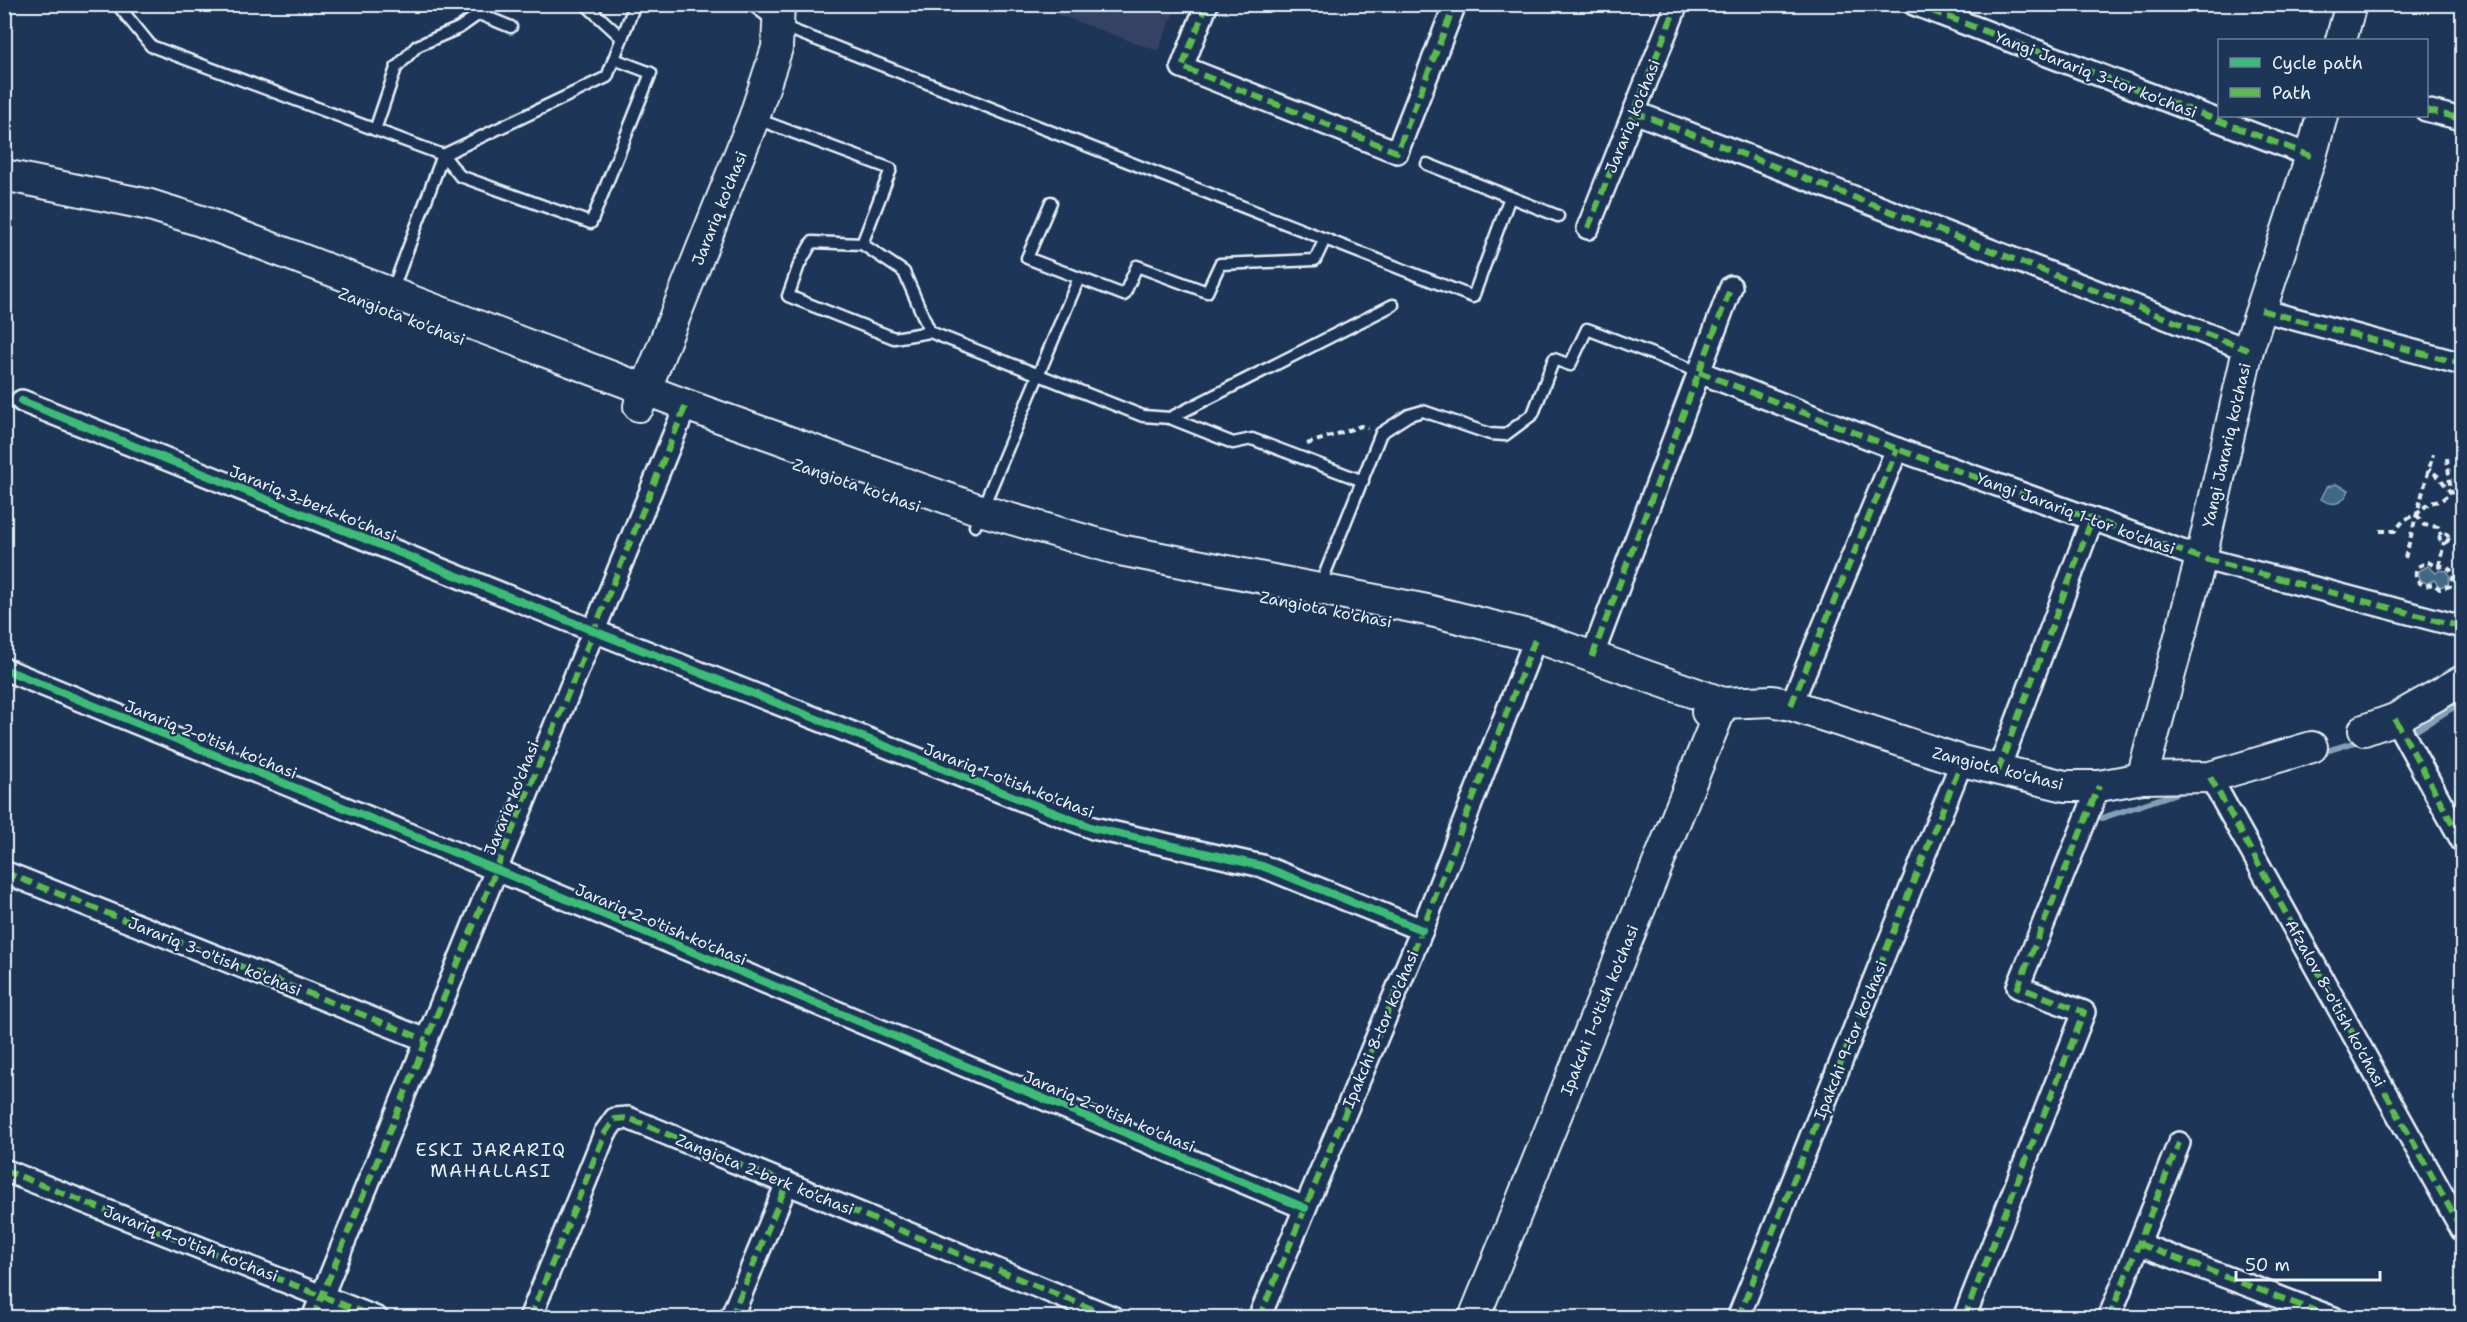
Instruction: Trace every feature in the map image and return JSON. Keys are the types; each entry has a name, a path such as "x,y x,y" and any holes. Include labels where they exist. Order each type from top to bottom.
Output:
{"main road":[{"path":"2341,39 2351,4"},
{"name":"Jarariq ko'chasi","path":"642,398 754,118 774,57 779,15"},
{"name":"Yangi Jarariq ko'chasi","path":"2142,778 2201,558 2248,350 2322,117"},
{"name":"Zangiota ko'chasi","path":"4,175 150,205 201,221 389,302"},
{"name":"Zangiota ko'chasi","path":"4,192 143,220 192,235 389,302 642,398 977,518 1316,597 1427,610 1533,645 1711,710 1772,701 1791,705 1962,761 2065,786 2099,786 2142,778 2210,777 2312,747"},
{"name":"Zangiota ko'chasi","path":"1533,645 1593,657 1711,710"},
{"path":"2364,730 2395,719 2463,681"},
{"name":"Ipakchi 1-o'tish ko'chasi","path":"1456,1317 1711,710"},
{"name":"Ipakchi 1-o'tish ko'chasi","path":"1474,1317 1711,710"}],"street":[{"path":"1207,4 1182,67 1397,152 1455,4"},
{"name":"Jarariq ko'chasi","path":"1588,228 1677,4"},
{"name":"Yangi Jarariq 3-tor ko'chasi","path":"1914,4 2311,156"},
{"path":"2428,110 2463,119"},
{"path":"1634,112 2248,350"},
{"path":"1593,657 1731,287"},
{"path":"2261,310 2463,364"},
{"name":"Yangi Jarariq 1-tor ko'chasi","path":"1699,372 1897,448 2201,558 2463,627"},
{"name":"Jarariq 3-berk ko'chasi","path":"22,401 594,630"},
{"name":"Jarariq ko'chasi","path":"312,1317 683,413"},
{"path":"1791,705 1897,448"},
{"path":"1998,771 2092,519"},
{"name":"Jarariq 1-o'tish ko'chasi","path":"594,630 1094,828 1262,866 1422,930"},
{"name":"Ipakchi 8-tor ko'chasi","path":"1259,1317 1422,930 1533,645"},
{"name":"Jarariq 2-o'tish ko'chasi","path":"4,669 497,870 1305,1208"},
{"path":"2395,719 2463,841"},
{"name":"Ipakchi 9-tor ko'chasi","path":"1738,1317 1962,761"},
{"name":"Afzalov 8-o'tish ko'chasi","path":"2210,777 2463,1230"},
{"path":"1964,1317 2084,1012 2018,987 2099,786"},
{"name":"Jarariq 3-o'tish ko'chasi","path":"4,872 426,1040"},
{"name":"Zangiota 2-berk ko'chasi","path":"530,1317 605,1133 615,1119 628,1118 1114,1317"},
{"path":"2109,1317 2180,1143"},
{"name":"Jarariq 4-o'tish ko'chasi","path":"4,1170 377,1317"},
{"path":"731,1317 787,1183"},
{"path":"2139,1244 2334,1317"}],"lane":[{"path":"117,4 151,46 443,155 460,176 591,223 651,73 614,59"},
{"path":"585,4 622,39"},
{"path":"389,302 443,155 607,77 635,4"},
{"path":"751,4 1325,239 1473,297 1510,197"},
{"path":"375,130 396,68 417,46 459,28 480,9 511,27"},
{"path":"754,118 891,169 862,244"},
{"path":"1427,164 1558,216"},
{"path":"1051,202 1027,258 1124,295 1137,266 1207,292 1220,264 1315,260 1325,239"},
{"path":"930,332 904,272 862,244 812,242 799,265 788,296 894,338 930,332 1143,416 1170,418 1233,443 1252,439 1363,481"},
{"path":"977,518 1079,278"},
{"path":"1170,418 1393,305"},
{"path":"1316,597 1381,433 1409,415 1423,411 1490,434 1505,435 1533,414 1554,359 1570,365 1587,329 1699,372"}],"path":[{"path":"1284,452 1361,426 1381,433"},
{"path":"2405,558 2433,454"},
{"path":"2447,458 2451,493"},
{"path":"2429,469 2440,478 2451,493"},
{"path":"2380,531 2395,531 2404,520 2417,514 2429,503 2440,501 2451,493"},
{"path":"2417,514 2424,525 2438,527 2441,535 2445,533 2448,536 2449,540 2444,542 2439,566"},
{"path":"2428,562 2439,566 2447,567 2453,572 2454,579 2450,586 2440,589 2433,584 2425,586 2418,582 2416,571 2420,565 2428,562"}],"shaded area":[{"path":"1177,4 1158,51 1031,5"},
{"path":"2336,484 2349,490 2341,501 2330,503 2321,499 2327,487"},
{"path":"2428,566 2436,573 2440,570 2447,571 2450,576 2448,584 2440,587 2434,580 2428,583 2422,581 2419,571"}],"waterway":[{"path":"2415,731 2462,702"},
{"path":"2320,753 2362,740"},
{"path":"2102,818 2183,791"}],"marked path":[{"path":"1207,4 1182,67 1397,152 1455,4"},
{"path":"1588,228 1677,4"},
{"path":"1914,4 2311,156"},
{"path":"2428,110 2462,119"},
{"path":"1634,112 2248,350"},
{"path":"1592,657 1731,287"},
{"path":"2261,310 2462,364"},
{"path":"1699,372 1897,449 2201,558 2462,627"},
{"path":"313,1318 686,405"},
{"path":"1791,705 1897,449"},
{"path":"1998,771 2092,519"},
{"path":"1259,1318 1422,930 1536,637"},
{"path":"2395,719 2462,841"},
{"path":"1738,1318 1962,761"},
{"path":"2210,777 2462,1230"},
{"path":"1964,1318 2084,1012 2018,987 2099,786"},
{"path":"4,872 426,1040"},
{"path":"530,1318 605,1133 615,1119 628,1118 1114,1318"},
{"path":"2109,1318 2179,1143"},
{"path":"4,1170 377,1318"},
{"path":"731,1318 787,1183"},
{"path":"2139,1244 2334,1318"}],"cycle path":[{"path":"22,401 594,631 1093,828 1262,866 1422,930"},
{"path":"4,669 497,870 1305,1208"}],"district":[{"name":"ESKI JARARIQ MAHALLASI","path":"491,1160"}]}
